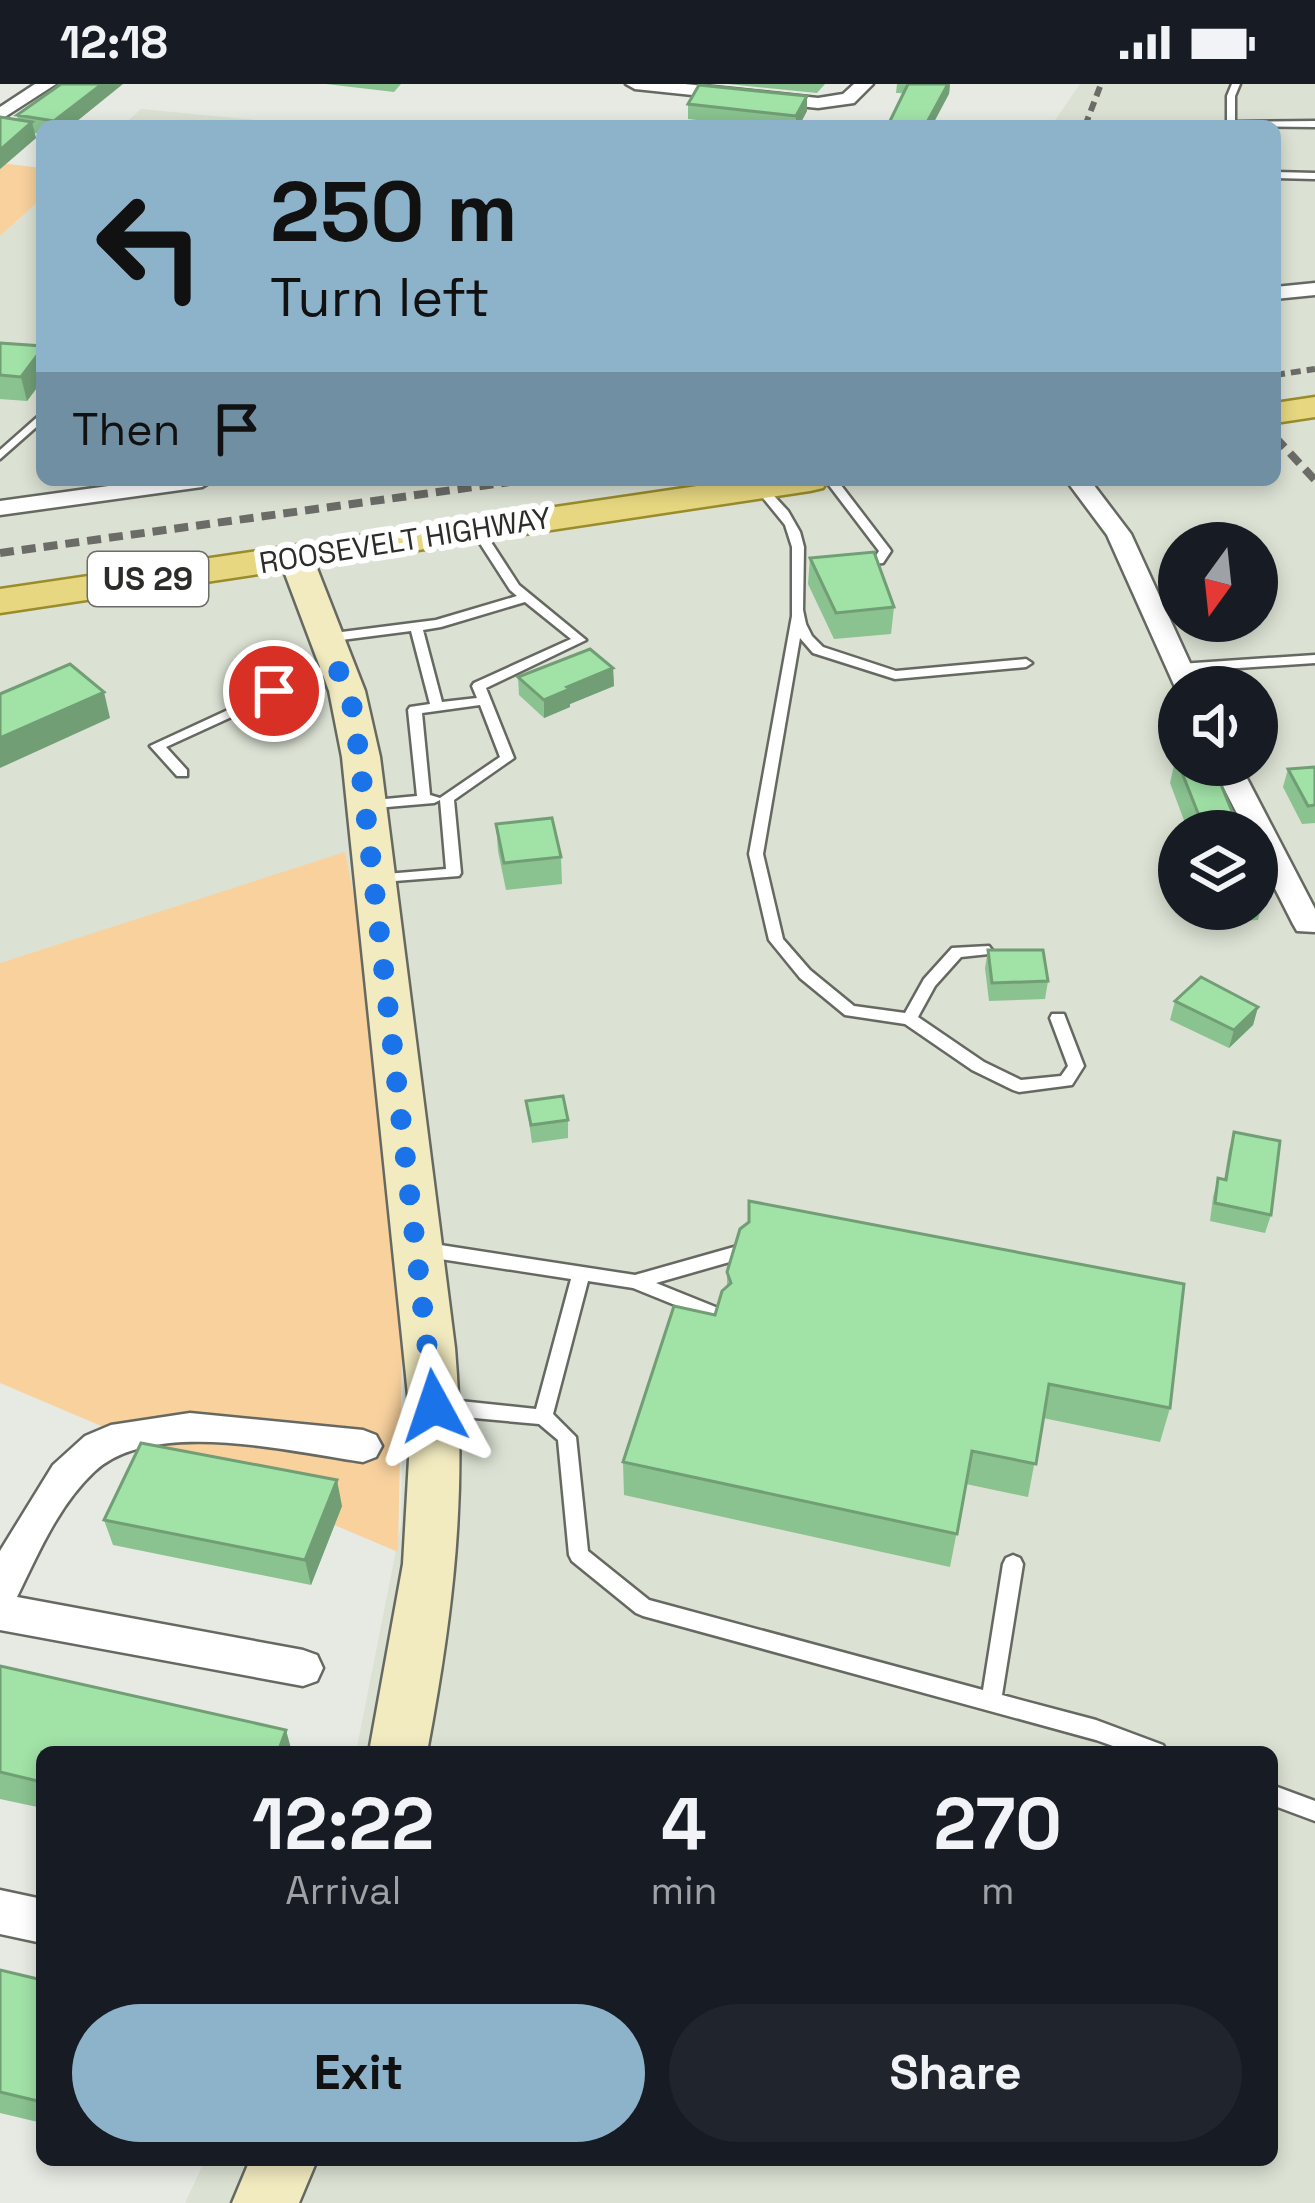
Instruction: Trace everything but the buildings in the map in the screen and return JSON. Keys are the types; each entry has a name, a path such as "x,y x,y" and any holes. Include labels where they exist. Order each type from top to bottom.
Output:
{"main road":[{"name":"ROOSEVELT HIGHWAY","path":"0,601 766,486"}],"street":[{"path":"0,115 46,84"},
{"path":"635,84 818,103 848,99 864,84"},
{"path":"1281,292 1315,289"},
{"path":"0,508 159,486"},
{"path":"1083,486 1119,534 1179,666"},
{"path":"296,558 354,712 434,1406 437,1449 429,1558 415,1673 399,1746"},
{"path":"1237,786 1308,924"},
{"path":"0,1592 58,1489 99,1446 202,1426 363,1446"},
{"path":"0,1612 303,1668"},
{"path":"0,1912 36,1921"},
{"path":"265,2203 281,2166"}],"lane":[{"path":"1231,120 1236,84"},
{"path":"1281,124 1315,124"},
{"path":"1281,175 1315,176"},
{"path":"0,456 36,422"},
{"path":"836,486 885,550 879,560 839,565"},
{"path":"759,487 793,528 799,569 794,582 797,617 756,854 776,940 805,974 850,1011 908,1019 978,1066 1019,1086 1066,1081 1076,1066 1058,1018"},
{"path":"364,805 447,798 507,758 478,686 580,640 514,586 476,528"},
{"path":"799,569 819,567"},
{"path":"182,773 157,746 331,651 527,597"},
{"path":"797,617 808,642 818,650 895,676 1026,664"},
{"path":"416,627 437,707"},
{"path":"1264,666 1315,659"},
{"path":"424,800 415,710 484,700"},
{"path":"374,880 454,873 447,798"},
{"path":"908,1019 929,982 957,952 984,950"},
{"path":"418,1248 635,1282 717,1316"},
{"path":"635,1282 734,1254"},
{"path":"543,1417 581,1274"},
{"path":"434,1406 543,1417 568,1437 579,1555 644,1607 1096,1730 1140,1746"},
{"path":"991,1701 1013,1564"},
{"path":"1278,1797 1315,1811"}],"shaded area":[{"path":"1080,84 1315,84 1315,2203 185,2203 202,2166 1278,2166 1278,1746 357,1746 401,1525 406,1154 345,853 0,963 0,236 36,203 36,486 1281,486 1281,120 1055,120"},
{"path":"141,109 257,120 129,120"},
{"path":"0,163 36,167 36,203 0,236"},
{"path":"345,852 406,1154 398,1552 0,1383 0,963"}],"railway":[{"path":"1087,120 1101,84"},
{"path":"1281,374 1315,369"},
{"path":"1281,443 1315,480"},
{"path":"0,553 481,486"}],"route":[{"path":"274,691 336,664 354,712 434,1406"}]}
